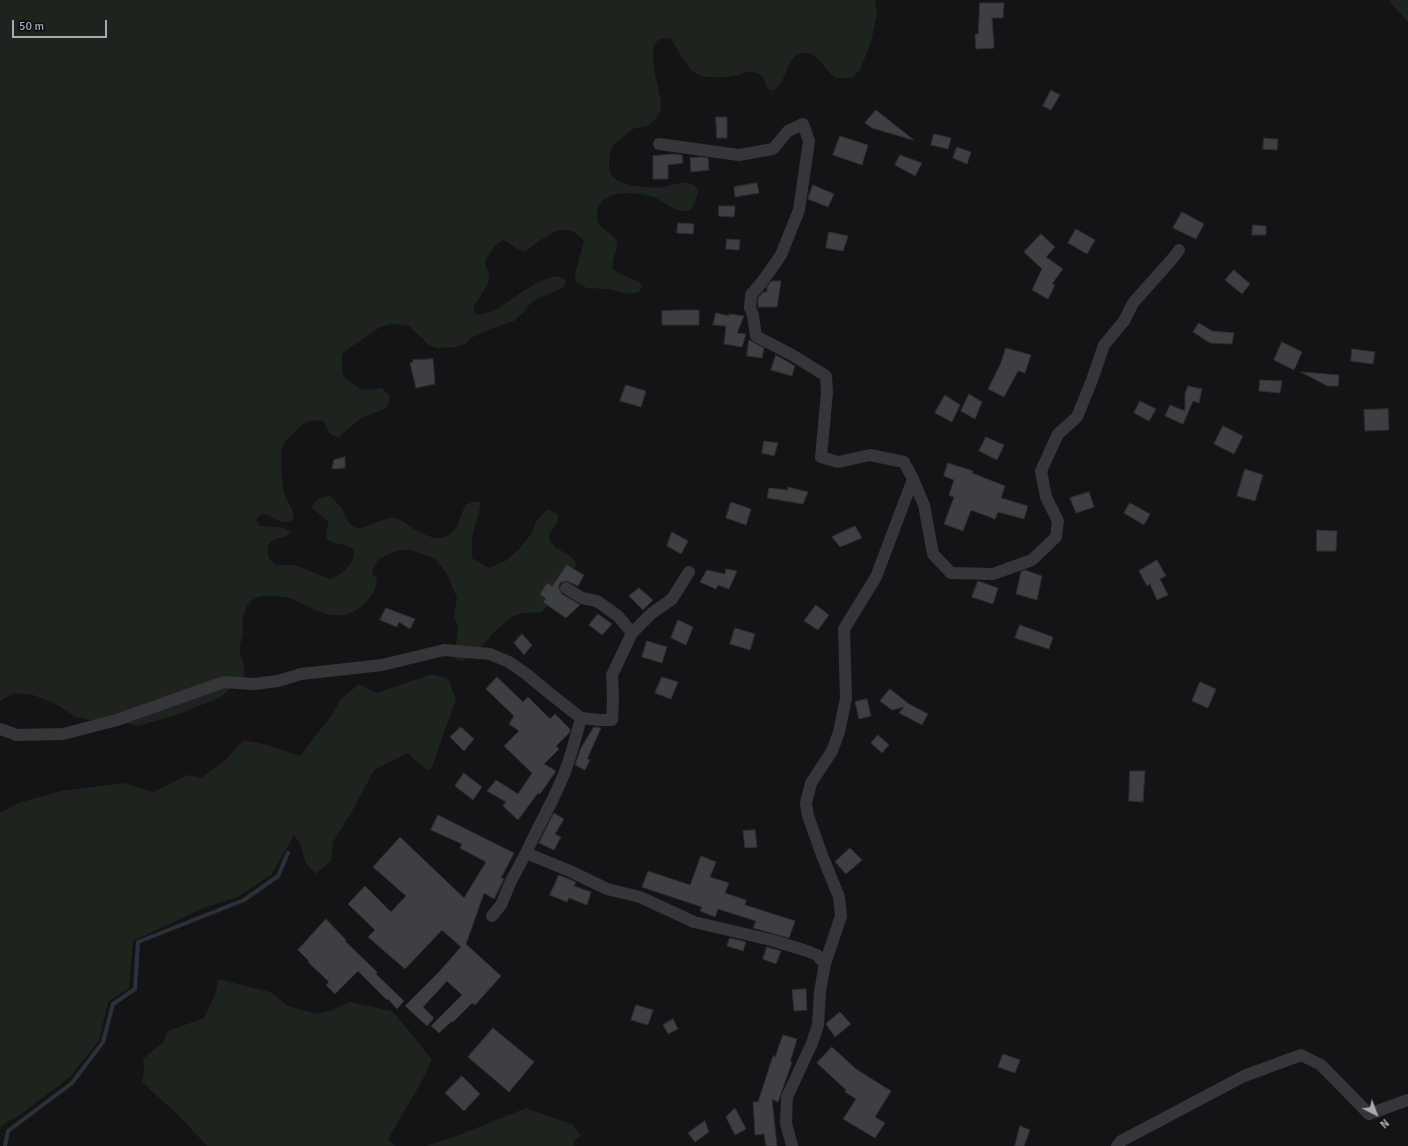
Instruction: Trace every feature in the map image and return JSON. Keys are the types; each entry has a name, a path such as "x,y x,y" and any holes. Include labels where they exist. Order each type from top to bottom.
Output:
{"street":[{"path":"659,144 739,155 773,149 788,131 803,124 809,141 799,210 781,255 751,295 750,308 755,324 756,336 794,356 826,376 827,392 821,457 838,462 870,455 904,462 924,505 934,554 951,573 993,574 1032,560 1056,537 1058,521 1046,497 1041,471 1058,434 1077,417 1104,345 1124,321 1133,303 1179,250"},
{"path":"792,1146 786,1124 787,1097 812,1043 818,1025 820,991 825,964 841,916 840,897 822,855 808,816 806,803 811,784 832,752 839,732 846,698 844,629 876,577 913,479"},
{"path":"0,729 17,735 63,734 117,720 224,682 254,684 278,681 301,674 382,665 444,650 490,654 509,662 525,673 581,718 612,720 612,675 632,633 652,613 672,599 689,572"},
{"path":"566,588 582,598 597,601 618,616 632,633"},
{"path":"492,916 501,905 564,773 581,718"},
{"path":"526,853 570,871 607,889 640,897 694,922 771,940 804,950 817,955 825,964"},
{"path":"1117,1146 1121,1141 1244,1076 1301,1055 1321,1065 1369,1114 1408,1100"}],"shaded area":[{"path":"0,0 875,0 877,14 871,42 860,70 852,78 836,78 814,56 804,53 796,55 780,84 776,89 770,91 763,77 754,72 722,77 699,75 695,73 688,65 671,39 661,39 655,44 653,53 661,99 661,107 659,112 650,125 635,128 611,148 609,169 611,175 615,179 620,182 636,186 659,188 682,182 695,186 698,190 693,206 690,210 686,211 681,211 671,207 653,197 628,193 611,196 604,200 599,206 597,220 601,227 613,236 617,243 613,261 613,269 639,283 642,286 639,292 630,294 608,289 587,288 576,282 575,274 584,241 569,230 561,230 554,233 524,252 503,240 495,246 485,261 489,273 488,284 474,306 474,312 479,315 497,309 533,286 554,277 562,277 566,283 563,288 537,299 514,321 490,329 471,338 465,344 455,347 437,348 429,345 409,326 392,324 380,327 344,352 342,355 342,369 343,375 347,380 361,389 368,390 382,388 390,397 386,407 362,418 339,437 335,437 330,434 323,421 315,420 308,422 302,425 287,439 283,445 281,457 282,481 285,495 293,512 293,520 284,522 263,514 256,520 260,526 281,527 285,528 291,533 273,540 268,546 268,557 276,565 295,565 330,579 341,573 349,566 353,559 353,549 349,546 329,541 326,537 328,521 312,508 316,501 324,497 330,496 336,502 342,509 350,524 354,527 359,528 369,526 385,519 395,518 401,520 423,534 437,538 450,535 454,531 466,505 472,502 480,502 480,508 472,536 472,557 489,568 507,560 519,549 532,533 536,521 547,510 549,510 558,515 558,520 550,533 549,539 556,548 571,556 577,565 561,583 551,602 541,612 522,613 510,618 471,656 462,661 456,659 455,655 458,627 454,616 457,598 447,574 437,561 431,557 411,550 401,550 390,553 378,560 372,570 372,574 377,578 375,590 369,599 354,611 345,615 327,614 290,598 262,596 256,598 247,607 243,617 243,634 240,652 245,669 242,679 219,698 171,717 137,726 128,723 100,722 76,717 54,703 33,695 14,693 0,702"},
{"path":"1388,0 1408,0 1408,22"},
{"path":"432,674 448,679 456,699 432,767 427,770 408,753 374,770 354,808 333,842 331,861 315,874 306,863 300,844 294,835 272,874 238,897 206,907 133,941 129,988 108,1002 99,1041 70,1077 17,1117 1,1126 0,1131 0,813 18,803 61,791 125,783 154,792 187,775 201,778 226,760 243,740 268,745 300,756 331,716 341,699 359,684 376,693"},
{"path":"218,979 270,992 288,1006 318,1014 350,1002 392,1011 432,1060 422,1081 388,1139 395,1146 207,1146 179,1116 142,1082 144,1072 143,1059 163,1042 168,1031 204,1018 216,992"},
{"path":"526,1108 573,1125 581,1136 573,1142 574,1146 426,1146 454,1137"}],"building":[{"path":"980,3 1004,3 1003,18 992,18 994,48 976,49 975,34 978,34"},
{"path":"1051,90 1060,95 1051,110 1043,106"},
{"path":"876,110 914,140 872,128 865,123"},
{"path":"716,117 727,117 727,138 717,138"},
{"path":"934,134 951,138 948,149 931,145"},
{"path":"840,136 868,145 862,165 833,155"},
{"path":"1264,138 1278,139 1277,150 1263,149"},
{"path":"957,147 971,152 967,164 953,158"},
{"path":"673,154 682,155 683,163 668,165 668,179 653,179 653,156"},
{"path":"900,155 922,163 915,176 895,165"},
{"path":"690,158 708,158 709,170 691,172"},
{"path":"757,183 759,193 735,197 734,187"},
{"path":"813,185 834,194 828,207 808,199"},
{"path":"719,206 735,206 734,217 719,216"},
{"path":"1182,212 1204,224 1196,239 1173,228"},
{"path":"678,223 694,224 693,234 677,233"},
{"path":"1253,225 1266,226 1266,235 1252,235"},
{"path":"1076,229 1095,240 1087,254 1068,243"},
{"path":"829,232 848,236 843,251 826,248"},
{"path":"1041,234 1055,247 1046,257 1063,269 1052,284 1055,285 1048,299 1032,290 1042,269 1024,252"},
{"path":"727,239 740,240 739,250 726,249"},
{"path":"1234,270 1250,284 1242,294 1225,280"},
{"path":"772,281 781,281 777,307 758,307 758,298 763,292 767,292 767,287"},
{"path":"699,310 699,325 662,325 662,311"},
{"path":"716,313 729,316 729,314 744,316 737,333 746,334 742,347 724,344 726,326 713,325"},
{"path":"1199,323 1212,331 1234,333 1232,344 1210,343 1193,332"},
{"path":"749,340 764,348 762,358 747,356"},
{"path":"1282,342 1302,352 1294,370 1274,360"},
{"path":"1006,348 1031,355 1025,373 1018,371 1004,397 988,389 1000,365"},
{"path":"1352,349 1375,352 1373,364 1351,361"},
{"path":"776,355 795,366 792,376 771,370"},
{"path":"433,359 435,384 416,388 410,363 413,362 413,360"},
{"path":"1301,372 1339,375 1338,386 1328,386"},
{"path":"1260,380 1282,381 1280,393 1259,391"},
{"path":"626,385 646,391 641,407 620,401"},
{"path":"1188,386 1202,389 1199,403 1193,401 1183,424 1165,416 1170,405 1185,411 1185,394"},
{"path":"969,394 982,402 975,419 961,411"},
{"path":"945,395 960,405 952,422 935,413"},
{"path":"1140,401 1156,409 1149,421 1134,413"},
{"path":"1388,409 1389,430 1365,431 1364,410"},
{"path":"1223,426 1243,436 1234,454 1214,444"},
{"path":"986,437 1004,445 997,460 979,451"},
{"path":"764,441 778,443 774,456 762,453"},
{"path":"345,457 345,468 332,469 334,460"},
{"path":"948,463 973,471 972,473 1005,486 1001,498 1028,506 1024,519 998,512 995,519 971,510 963,531 944,524 954,497 949,495 954,480 944,476"},
{"path":"1245,469 1263,475 1255,501 1237,496"},
{"path":"788,487 808,492 803,504 767,498 769,488 788,490"},
{"path":"1089,492 1094,507 1076,513 1070,498"},
{"path":"731,502 751,509 746,525 726,518"},
{"path":"1130,503 1150,514 1144,525 1124,513"},
{"path":"855,526 862,538 840,547 832,537"},
{"path":"1317,530 1337,531 1336,551 1317,551"},
{"path":"672,532 688,541 681,554 667,546"},
{"path":"1157,560 1166,576 1160,579 1168,595 1157,600 1150,584 1147,586 1139,571"},
{"path":"567,565 584,575 578,586 567,581 559,584 562,594 580,605 566,618 543,602 546,599 540,594 547,583 552,586"},
{"path":"726,569 737,571 729,589 718,585 716,589 700,582 707,570 725,574"},
{"path":"1025,570 1042,576 1037,600 1016,594 1021,572"},
{"path":"978,581 998,588 993,604 972,597"},
{"path":"639,588 653,600 643,610 629,596"},
{"path":"816,605 829,615 818,630 804,621"},
{"path":"386,608 415,619 410,629 399,622 397,627 380,620"},
{"path":"598,614 612,624 602,635 589,625"},
{"path":"678,620 693,627 686,645 671,638"},
{"path":"1020,625 1053,637 1049,649 1015,638"},
{"path":"735,628 755,634 750,650 730,644"},
{"path":"522,634 532,645 524,655 514,643"},
{"path":"647,641 667,647 662,663 642,657"},
{"path":"497,677 523,702 528,697 550,719 555,714 570,729 570,732 556,746 559,749 544,764 556,771 540,794 538,793 518,820 503,806 506,802 487,791 496,780 518,794 532,773 504,746 519,731 509,724 514,716 486,689"},
{"path":"662,677 678,682 671,699 655,693"},
{"path":"1200,682 1216,689 1208,708 1192,701"},
{"path":"890,689 909,704 928,714 922,725 899,713 904,707 892,710 880,701"},
{"path":"867,699 871,716 859,719 855,702"},
{"path":"461,727 474,739 464,751 450,737"},
{"path":"594,727 601,728 587,759 590,760 585,770 575,765 581,748"},
{"path":"878,735 889,745 882,753 871,743"},
{"path":"1130,771 1145,771 1143,802 1129,801"},
{"path":"464,773 482,787 473,800 455,786"},
{"path":"554,813 564,819 555,834 561,837 554,850 539,843"},
{"path":"438,815 514,853 501,878 504,879 494,899 484,893 466,944 501,976 475,1005 472,1003 453,1022 452,1021 439,1033 431,1026 462,995 447,981 423,1007 434,1018 427,1026 405,1006 438,973 461,947 442,930 405,969 368,937 375,930 348,904 365,886 391,912 406,896 373,867 400,837 464,898 486,862 460,848 462,844 431,830"},
{"path":"755,830 757,847 745,848 743,831"},
{"path":"850,848 862,860 846,874 835,862"},
{"path":"701,856 716,862 710,877 729,883 725,893 746,900 745,905 795,921 789,938 753,928 756,921 718,909 715,917 700,911 702,907 642,887 648,871 690,885"},
{"path":"559,875 576,882 574,886 591,892 587,905 569,898 567,902 550,895"},
{"path":"326,919 346,940 345,941 377,972 376,974 404,1001 397,1009 358,971 335,994 326,985 329,982 298,950"},
{"path":"730,938 746,942 743,951 727,946"},
{"path":"767,947 781,951 776,964 763,959"},
{"path":"806,989 807,1010 794,1011 792,990"},
{"path":"636,1005 653,1010 648,1025 631,1020"},
{"path":"840,1012 851,1024 835,1037 826,1024"},
{"path":"673,1019 678,1029 668,1034 663,1025"},
{"path":"493,1028 534,1062 509,1092 468,1057"},
{"path":"783,1035 797,1039 790,1062 792,1062 778,1102 772,1099 777,1146 766,1146 764,1134 755,1135 753,1102 758,1102 773,1056 775,1057"},
{"path":"832,1047 856,1069 891,1091 875,1117 885,1123 875,1138 843,1119 856,1099 845,1092 846,1090 817,1063"},
{"path":"1003,1054 1020,1060 1015,1073 998,1067"},
{"path":"462,1076 480,1094 464,1111 445,1093"},
{"path":"735,1108 746,1129 735,1135 726,1117"},
{"path":"705,1121 709,1132 695,1142 688,1133"},
{"path":"1020,1126 1030,1130 1024,1146 1015,1146"}],"waterway":[{"path":"5,1146 8,1131 72,1083 103,1042 113,1004 135,989 138,942 244,900 278,876 288,853"}]}
